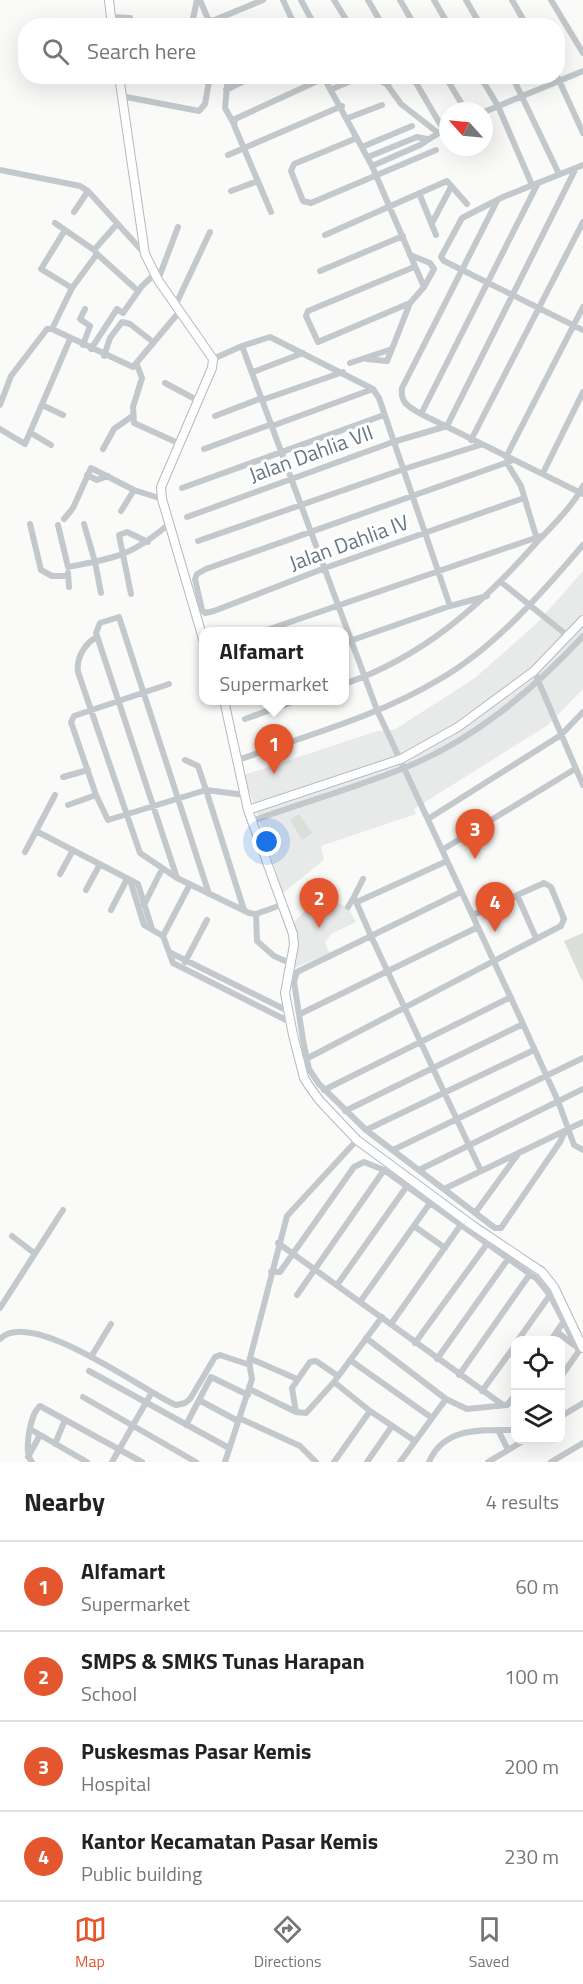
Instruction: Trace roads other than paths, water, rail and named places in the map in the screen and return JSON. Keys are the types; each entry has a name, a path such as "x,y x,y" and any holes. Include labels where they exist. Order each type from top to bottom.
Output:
{"street":[{"path":"109,0 111,18"},
{"path":"198,0 207,18"},
{"path":"193,18 198,0"},
{"path":"219,18 263,0"},
{"path":"283,0 291,18"},
{"path":"301,0 311,18"},
{"path":"334,0 345,18"},
{"path":"368,0 378,18"},
{"path":"400,0 410,18"},
{"path":"434,0 444,18"},
{"path":"466,0 476,18"},
{"path":"512,0 522,18"},
{"path":"551,0 562,18"},
{"path":"565,23 583,53"},
{"path":"565,77 583,71"},
{"path":"120,84 145,254 156,277 217,357"},
{"path":"121,96 198,111 205,104 209,84"},
{"path":"227,84 225,108 271,212"},
{"path":"226,90 238,84"},
{"path":"234,125 236,118 309,84"},
{"path":"329,84 372,166 424,287"},
{"path":"332,89 344,84"},
{"path":"417,84 439,123"},
{"path":"450,84 461,102"},
{"path":"485,84 498,106 535,184"},
{"path":"516,84 559,174"},
{"path":"493,108 547,84"},
{"path":"560,84 583,134"},
{"path":"386,86 401,104 439,128"},
{"path":"348,118 382,105"},
{"path":"228,155 342,106"},
{"path":"362,147 412,126"},
{"path":"372,166 439,132"},
{"path":"368,158 417,137 427,139"},
{"path":"357,138 294,164 291,171 303,201 311,203 436,150"},
{"path":"398,145 401,153"},
{"path":"580,166 462,218 442,254 442,260 583,330"},
{"path":"447,426 580,166"},
{"path":"0,170 70,183 88,191 145,254"},
{"path":"231,191 258,181"},
{"path":"325,235 447,182 467,204"},
{"path":"420,414 489,282 535,184"},
{"path":"432,223 451,187"},
{"path":"74,212 88,191"},
{"path":"419,193 436,235"},
{"path":"349,683 366,677 441,635 501,582 582,490 508,460 447,426 420,414 405,405 402,398 402,388 464,270 497,201"},
{"path":"471,440 583,222"},
{"path":"55,223 96,252 138,291"},
{"path":"52,329 72,288 117,224"},
{"path":"91,349 100,331 117,309 123,313 138,291 156,277 178,227"},
{"path":"65,230 41,269 72,288"},
{"path":"0,405 19,363 44,331 52,329 129,367 137,366 178,308 210,232"},
{"path":"320,271 403,236"},
{"path":"350,363 363,359 387,361 410,303 424,287 434,267 410,255"},
{"path":"410,303 318,342 306,316 308,311 414,267"},
{"path":"311,532 508,460 583,307"},
{"path":"85,309 80,319 100,331"},
{"path":"104,356 110,338 122,322 130,324 153,342"},
{"path":"83,345 90,326"},
{"path":"200,627 162,499 165,474 217,357 270,337 373,389 404,469 450,606"},
{"path":"0,429 25,444 59,358 70,339"},
{"path":"242,346 326,568 344,627"},
{"path":"253,372 303,353"},
{"path":"104,449 114,429 131,417 142,378 137,366"},
{"path":"215,416 343,372"},
{"path":"165,383 197,400"},
{"path":"204,450 373,389"},
{"path":"543,473 583,392"},
{"path":"42,405 63,415"},
{"path":"182,488 384,415"},
{"path":"131,417 140,427 178,443"},
{"name":"Jalan Dahlia VII","path":"187,517 393,442 447,426"},
{"path":"31,433 51,445"},
{"path":"198,542 404,469 480,445"},
{"path":"508,460 520,486 536,536"},
{"path":"64,519 73,508 87,475 93,468 134,490 162,499"},
{"path":"121,510 134,490"},
{"name":"Jalan Dahlia IV","path":"311,532 200,572 195,579 202,610 205,613 214,611 326,568 524,498"},
{"path":"30,524 41,570 52,576 68,576"},
{"path":"84,524 95,562 100,593"},
{"path":"68,567 124,555 148,542 169,524"},
{"path":"58,525 68,567 69,587"},
{"path":"132,594 119,536 121,533 130,533 148,542"},
{"path":"275,627 438,569 544,535"},
{"path":"242,759 376,711 441,679 464,663 529,605 583,545"},
{"path":"501,582 568,636"},
{"path":"349,642 488,595"},
{"path":"177,878 97,637 98,624 119,616 180,797 209,894"},
{"path":"248,810 400,759 458,727 534,671 583,620"},
{"path":"252,821 405,768 468,735 539,682 583,636"},
{"path":"97,637 85,648 77,665 140,853 177,878 244,910 256,914 284,904"},
{"path":"349,644 366,677 376,711 405,768 558,1101 566,1130 574,1145 583,1150"},
{"path":"534,671 575,769 582,780"},
{"path":"169,684 92,708 74,716 71,720 96,795 107,820 206,790 245,795"},
{"path":"225,705 248,810 293,934 285,986 290,1022 304,1078 320,1101 357,1140 448,1212 543,1278 580,1347 577,1356 565,1372"},
{"path":"245,719 284,705"},
{"path":"428,819 561,735 583,712"},
{"path":"185,760 198,766 244,910"},
{"path":"442,850 575,769"},
{"path":"63,777 88,770"},
{"path":"25,852 55,795"},
{"path":"68,805 96,795"},
{"path":"36,831 138,884 152,929"},
{"path":"60,874 73,850"},
{"path":"355,899 447,861"},
{"path":"86,890 100,864"},
{"path":"144,905 160,873"},
{"path":"348,907 355,899 363,879"},
{"path":"111,910 129,880"},
{"path":"129,880 144,926 164,936 173,963 290,1022"},
{"path":"306,1059 404,1006 495,961 563,923 564,918 556,898 545,883 473,915"},
{"path":"164,936 188,888"},
{"path":"461,892 297,972 294,982 306,1059 312,1073 324,1090 366,1130 495,1228 501,1228 566,1130"},
{"path":"517,894 536,938"},
{"path":"355,899 481,1171"},
{"path":"256,914 257,941 274,956 290,963"},
{"path":"183,967 207,920"},
{"path":"300,1014 478,927"},
{"path":"169,951 288,1011"},
{"path":"324,1090 511,997"},
{"path":"345,1111 523,1024"},
{"path":"366,1130 534,1050"},
{"path":"393,1150 583,1058"},
{"path":"419,1170 583,1089"},
{"path":"444,1189 583,1122"},
{"path":"225,1462 249,1392 251,1362 271,1272 278,1243 291,1210 357,1140"},
{"path":"475,1213 518,1154"},
{"path":"271,1272 280,1272 354,1167 364,1162 384,1170 430,1203 448,1212 460,1226 530,1274 543,1278"},
{"path":"297,1295 384,1170"},
{"path":"337,1286 407,1186"},
{"path":"360,1302 430,1203"},
{"path":"0,1308 63,1210"},
{"path":"414,1226 445,1248"},
{"path":"391,1324 460,1226"},
{"path":"12,1236 34,1253"},
{"path":"278,1243 503,1405"},
{"path":"415,1343 487,1244"},
{"path":"438,1359 508,1259"},
{"path":"459,1374 530,1274"},
{"path":"543,1278 564,1321 572,1331"},
{"path":"521,1336 550,1295"},
{"path":"202,1379 211,1377 296,1412 306,1413 334,1382 382,1317"},
{"path":"554,1336 564,1321"},
{"path":"91,1357 111,1324"},
{"path":"0,1337 19,1332 46,1336 91,1357 170,1403 181,1405 190,1399 218,1355 251,1362 297,1379"},
{"path":"556,1332 580,1347"},
{"path":"366,1338 446,1399 467,1409 503,1405 511,1402"},
{"path":"482,1391 511,1350"},
{"path":"296,1412 291,1390 313,1360 338,1376"},
{"path":"350,1360 432,1418"},
{"path":"89,1371 229,1448"},
{"path":"186,1425 211,1377"},
{"path":"334,1382 370,1411 415,1441"},
{"path":"112,1462 152,1392"},
{"path":"83,1398 133,1424 196,1462"},
{"path":"400,1462 446,1399"},
{"path":"199,1400 300,1446 316,1462"},
{"path":"565,1414 583,1403"},
{"path":"30,1460 30,1430 35,1410 40,1406 142,1462"},
{"path":"334,1462 370,1411"},
{"path":"56,1444 65,1420"},
{"path":"367,1462 392,1426"},
{"path":"30,1430 87,1462"},
{"path":"429,1462 432,1453 443,1442 457,1434 468,1430 511,1430"},
{"path":"498,1430 508,1450"},
{"path":"30,1460 40,1435"},
{"path":"551,1462 583,1443"},
{"path":"488,1462 518,1444"}],"place":[{"name":"Alfamart","path":"274,774"},
{"name":"Puskesmas Pasar Kemis","path":"475,859"},
{"name":"SMPS & SMKS Tunas Harapan","path":"319,928"},
{"name":"Kantor Kecamatan Pasar Kemis","path":"495,932"}]}
